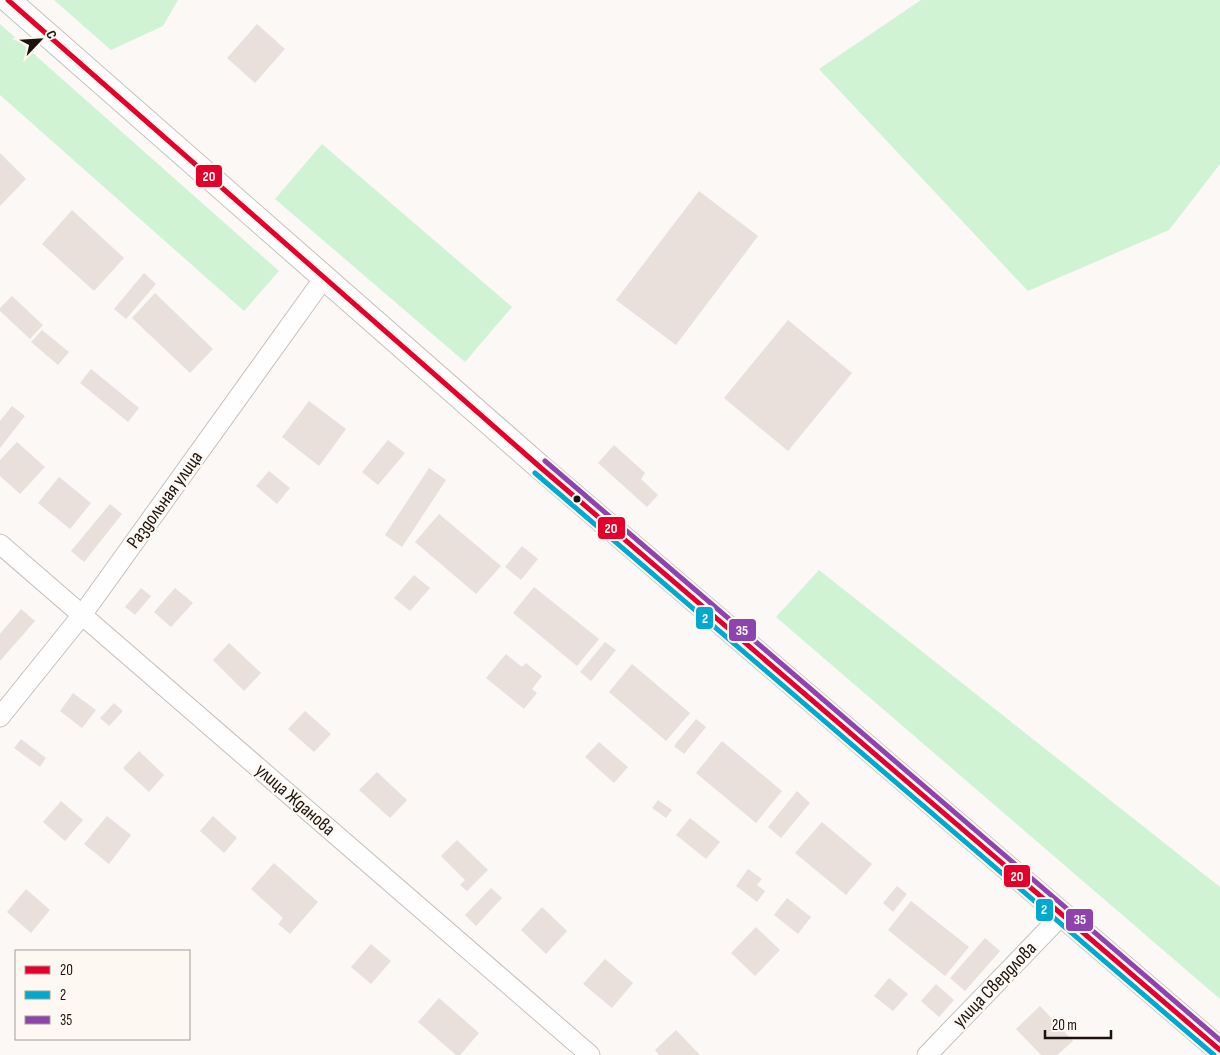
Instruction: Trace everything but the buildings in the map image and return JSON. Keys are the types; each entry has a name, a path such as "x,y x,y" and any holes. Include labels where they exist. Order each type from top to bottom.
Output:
{"street":[{"path":"8,0 540,467 1220,1050"},
{"name":"Раздольная улица","path":"0,717 82,615 324,278"},
{"name":"улица Жданова","path":"0,544 590,1055"},
{"name":"улица Свердлова","path":"927,1055 1062,915"}],"green space":[{"path":"54,0 178,0 163,26 111,50"},
{"path":"921,0 1220,0 1220,164 1169,230 1028,291 819,69"},
{"path":"0,24 279,271 244,311 0,95"},
{"path":"322,144 512,307 465,362 275,199"},
{"path":"819,570 1220,887 1220,999 776,617"}],"transit line":[{"name":"20","path":"8,0 540,467 1220,1050"},
{"name":"35","path":"545,461 1220,1040"},
{"name":"2","path":"535,473 1214,1055"}]}
